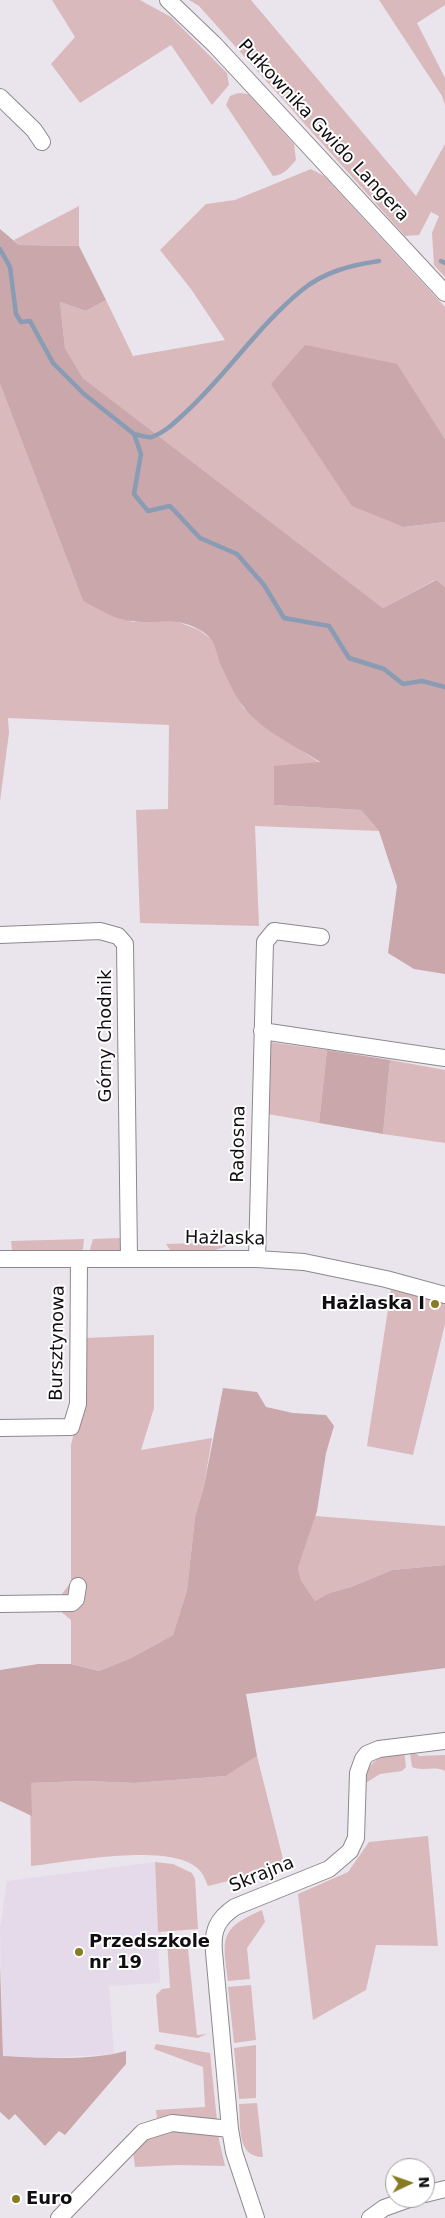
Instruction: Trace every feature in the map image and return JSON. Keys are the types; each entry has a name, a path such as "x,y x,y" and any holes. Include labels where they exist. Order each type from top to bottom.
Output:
{"street":[{"name":"Pułkownika Gwido Langera","path":"168,0 215,45 445,293"},
{"path":"0,97 34,130 42,142"},
{"name":"Radosna","path":"257,1259 265,942 274,931 321,937"},
{"name":"Górny Chodnik","path":"0,935 100,932 118,936 125,944 129,1258"},
{"path":"262,1030 445,1058"},
{"name":"Bursztynowa","path":"0,1428 71,1427 78,1404 79,1258"},
{"name":"Hażlaska","path":"0,1260 129,1258 257,1259 304,1262 342,1269 445,1295"},
{"path":"0,1604 72,1603 76,1599 78,1586"},
{"name":"Skrajna","path":"256,2218 234,2152 230,2129 214,1952 214,1931 217,1923 221,1917 235,1907 329,1868 350,1850 356,1838 358,1773 367,1754 379,1749 445,1741"},
{"path":"59,2218 143,2132 172,2123 230,2129"},
{"path":"370,2218 385,2208"}],"shaded area":[{"path":"52,0 140,0 171,17 227,73 229,85 212,105 171,45 80,103 51,64 75,37"},
{"path":"189,0 251,0 416,196 445,144 445,277 434,265 432,233 439,216 431,212 419,235 405,236 199,6"},
{"path":"379,0 445,0 445,5 417,23 445,78 445,105 442,96"},
{"path":"238,93 248,94 294,144 296,160 283,173 273,176 226,105 230,96"},
{"path":"311,169 324,176 445,307 445,439 396,364 404,527 445,522 445,587 435,580 383,608 83,378 65,348 60,302 86,311 106,300 133,356 225,340 191,289 160,250 206,204 235,200"},
{"path":"79,206 79,246 19,245 14,240"},
{"path":"0,229 19,245 79,246 106,300 86,311 60,302 65,348 83,378 383,608 436,580 445,587 445,974 414,969 388,953 397,886 379,831 361,810 274,805 274,766 320,762 279,737 250,715 232,689 210,638 198,629 180,622 125,620 83,601 0,384"},
{"path":"305,345 397,364 445,439 445,522 404,527 352,506 271,384"},
{"path":"0,384 83,601 133,622 173,620 199,630 211,639 217,648 222,668 243,707 257,721 320,763 274,805 361,810 379,831 255,826 259,926 140,923 136,810 168,809 169,725 8,718 9,733 0,801"},
{"path":"269,1042 327,1050 319,1123 268,1114"},
{"path":"327,1050 390,1060 383,1134 319,1123"},
{"path":"390,1060 445,1070 445,1143 383,1134"},
{"path":"120,1205 124,1205 121,1252 92,1252 90,1249 93,1239 121,1238"},
{"path":"84,1239 83,1249 79,1252 14,1253 11,1241"},
{"path":"233,1242 220,1249 194,1253 170,1250 166,1244"},
{"path":"391,1290 445,1303 445,1324 413,1455 367,1446"},
{"path":"154,1335 154,1408 141,1450 212,1438 204,1486 195,1517 187,1590 173,1635 131,1658 99,1671 71,1664 71,1620 60,1611 62,1594 71,1582 71,1445 75,1429 85,1338"},
{"path":"223,1388 257,1392 266,1407 293,1413 326,1415 334,1426 326,1453 317,1511 298,1568 301,1580 315,1601 329,1593 351,1587 392,1570 445,1565 445,1668 246,1694 257,1756 226,1776 135,1783 84,1781 31,1783 32,1816 0,1801 0,1670 38,1664 71,1664 99,1671 131,1658 173,1635 187,1590 195,1517 204,1486"},
{"path":"315,1516 445,1526 445,1565 392,1570 351,1587 329,1593 315,1601 301,1580 298,1568"},
{"path":"404,1751 406,1767 402,1771 380,1774 364,1784 372,1763 382,1757"},
{"path":"414,1752 419,1756 445,1755 445,1771 441,1769 412,1767 410,1753"},
{"path":"257,1756 285,1867 208,1886 201,1872 189,1862 170,1857 121,1855 31,1866 30,1783 84,1781 135,1783 226,1776"},
{"path":"428,1836 438,1946 376,1945 366,1990 313,2020 298,1894 348,1872 369,1842"},
{"name":"Przedszkole nr 19","path":"155,1862 158,1932 161,1932 162,1940 158,1941 160,1983 109,1986 114,2054 46,2058 3,2056 0,1928 7,1881"},
{"path":"155,1862 173,1864 192,1873 195,1879 198,1929 158,1932"},
{"path":"262,1910 265,1922 247,1948 250,1979 228,1981 225,1955 227,1937 237,1923"},
{"path":"187,1939 197,2035 207,2034 198,2038 159,2032 156,1995 162,1989 170,1988 167,1940"},
{"path":"0,1964 3,2056 81,2058 126,2051 126,2064 65,2135 59,2131 45,2146 15,2114 9,2120 0,2112"},
{"path":"251,1985 256,2040 234,2043 228,1987"},
{"path":"156,2044 210,2053 219,2140 225,2166 177,2165 135,2167 133,2151 139,2129 151,2120 157,2119 156,2110 205,2107 203,2067 154,2049"},
{"path":"256,2045 256,2098 239,2099 234,2048"},
{"path":"257,2103 263,2157 254,2156 248,2152 244,2146 240,2130 239,2104"}],"waterway":[{"path":"0,249 10,267 16,314 21,322 30,321 53,363 84,394 134,434 141,454 134,494 148,511 170,506 200,538 237,554 264,585 284,618 329,626 349,658 384,669 403,684 422,681 445,687"},
{"path":"134,434 152,437 170,426 201,397 271,319 310,284 338,270 379,261"},
{"path":"441,261 445,263"}],"place":[{"name":"Hażlaska I","path":"435,1304"},
{"name":"Przedszkole nr 19","path":"79,1952"},
{"name":"Euro","path":"16,2199"}]}
